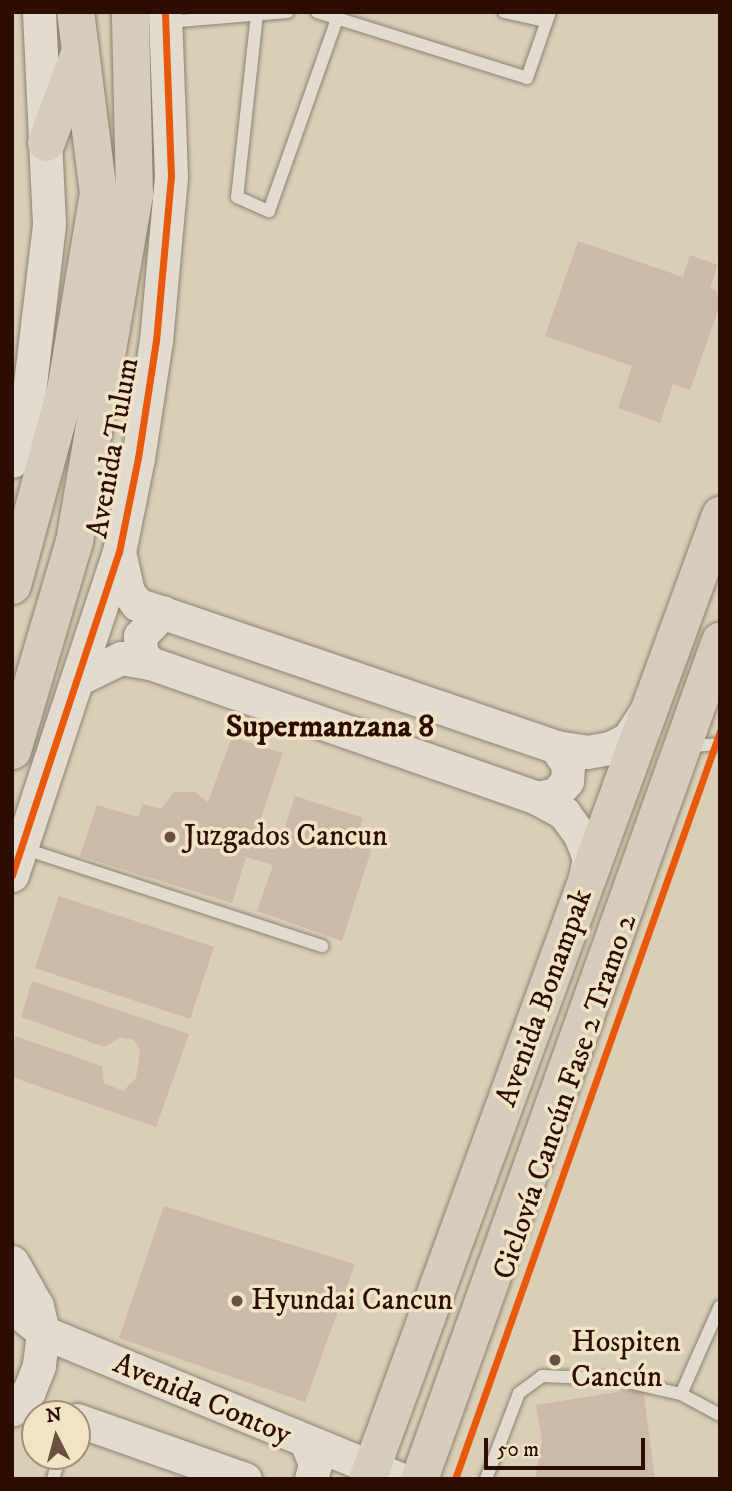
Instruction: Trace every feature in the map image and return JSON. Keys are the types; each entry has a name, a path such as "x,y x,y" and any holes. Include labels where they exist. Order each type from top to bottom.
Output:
{"main road":[{"name":"Avenida Tulum","path":"12,750 74,541 134,194 130,12"},
{"path":"46,142 78,29"},
{"name":"Avenida Tulum","path":"12,584 65,390 98,193 78,29"},
{"name":"Avenida Bonampak","path":"379,1475 581,900 720,515"},
{"name":"Avenida Bonampak","path":"419,1479 720,640"}],"street":[{"path":"12,461 28,401 49,224 39,12"},
{"name":"Avenida Tulum","path":"17,862 119,552 156,341 171,177 166,17"},
{"path":"119,552 128,592 137,604 556,747 587,752 610,748 628,739 652,702"},
{"path":"150,663 141,653 141,636 163,612"},
{"path":"78,679 121,658 150,663 537,798 565,813 580,835 589,859 581,900"},
{"path":"537,798 556,794 567,781 568,765 556,747"},
{"path":"12,1262 37,1306 43,1332 39,1366 25,1400"},
{"name":"Avenida Contoy","path":"12,1307 43,1332 379,1475"},
{"name":"Avenida Contoy","path":"91,1425 245,1479"},
{"path":"307,1444 315,1464 311,1479"}],"lane":[{"path":"166,17 288,12"},
{"path":"317,12 527,78 548,17 504,12"},
{"path":"257,14 237,197 269,211 337,19"},
{"path":"683,746 720,744"},
{"path":"17,862 322,946"},
{"path":"681,1394 720,1306"},
{"path":"486,1479 520,1393 542,1376 587,1376 681,1394 720,1415"}],"building":[{"path":"578,241 683,277 690,255 718,265 710,288 720,292 720,305 690,390 673,384 660,423 618,408 632,366 545,336"},
{"name":"Juzgados Cancun","path":"232,737 283,753 254,839 279,846 295,796 363,818 358,834 371,851 342,941 257,911 273,865 246,857 232,903 80,856 97,805 138,817 143,804 161,809 174,792 195,792 208,802"},
{"path":"59,896 214,947 190,1019 35,968"},
{"path":"32,981 189,1034 156,1127 12,1077 15,1036 102,1066 104,1083 123,1091 136,1078 140,1050 134,1040 121,1037 104,1047 21,1017"},
{"name":"Hyundai Cancun","path":"164,1206 355,1264 305,1402 119,1338"},
{"path":"643,1388 655,1479 535,1479 542,1441 536,1405"}],"cycle path":[{"path":"12,875 119,552 138,458 156,341 171,177 165,12"},
{"name":"Ciclovía Cancún Fase 2 Tramo 2","path":"455,1479 720,731"}],"place":[{"name":"Juzgados Cancun","path":"170,837"},
{"name":"Hyundai Cancun","path":"237,1301"},
{"name":"Hospiten Cancún","path":"555,1360"}],"district":[{"name":"Supermanzana 8","path":"330,727"}]}
